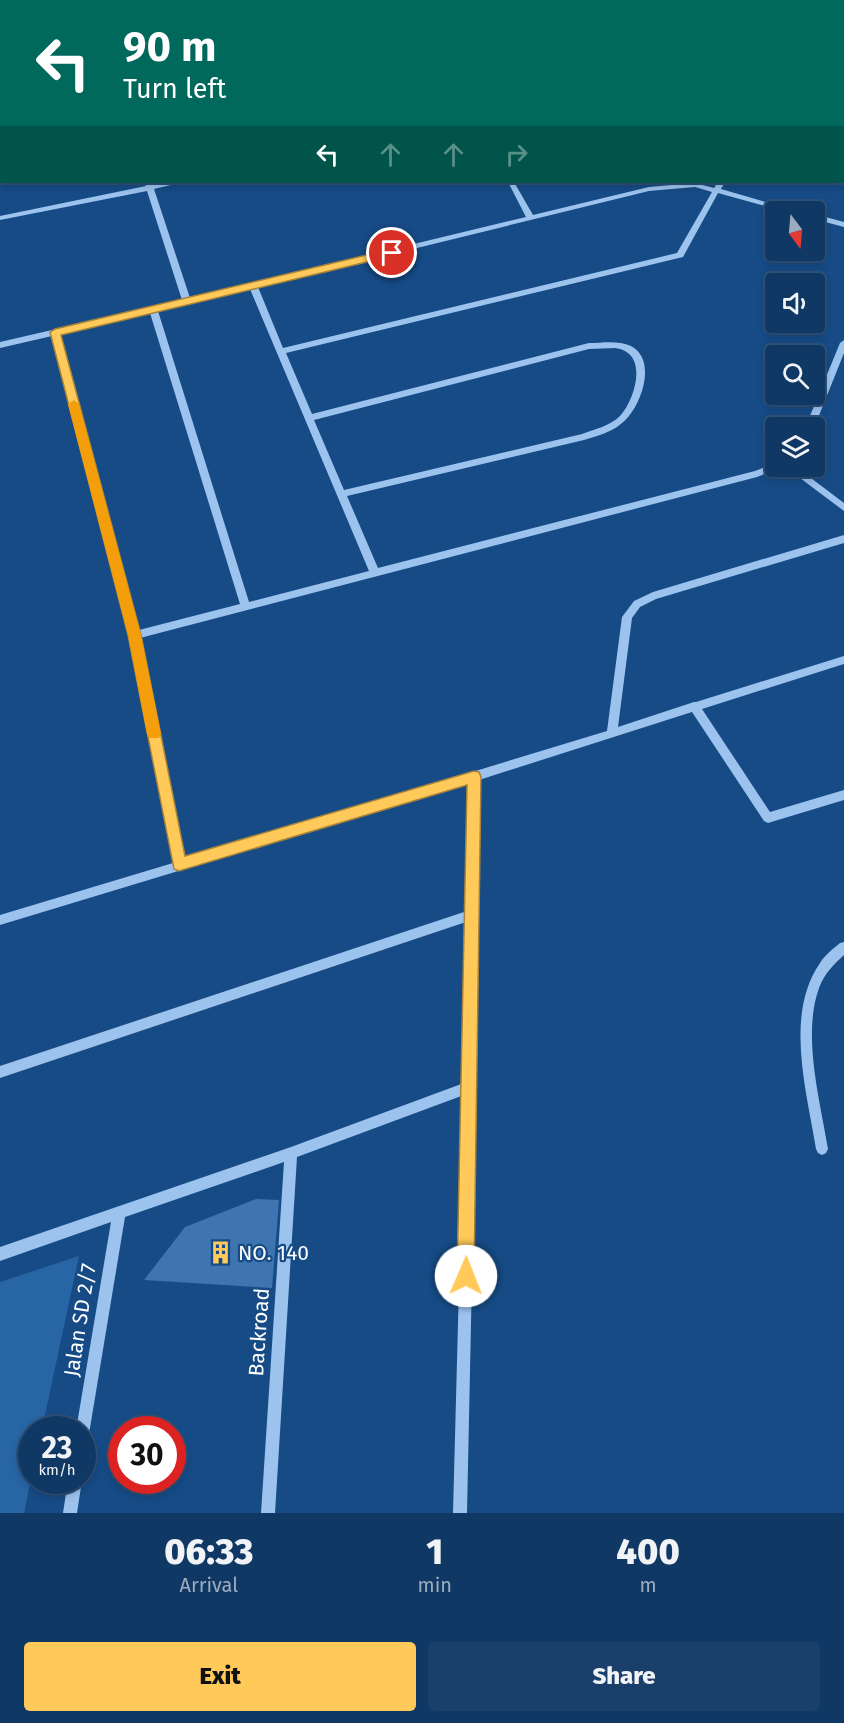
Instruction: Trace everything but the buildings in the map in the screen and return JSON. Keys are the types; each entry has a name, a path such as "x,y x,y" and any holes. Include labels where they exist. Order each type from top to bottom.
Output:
{"street":[{"path":"0,218 149,184 164,183"},
{"path":"512,183 531,219"},
{"path":"149,184 187,302"},
{"path":"281,351 680,255 719,185"},
{"path":"0,345 658,188 719,185 765,201"},
{"path":"825,219 844,225"},
{"path":"253,286 375,573"},
{"path":"153,309 246,606"},
{"path":"55,332 135,635 179,865"},
{"path":"814,417 844,343"},
{"path":"309,418 589,346 613,345 630,349 637,356 642,370 635,398 622,419 606,429 342,494"},
{"path":"135,635 765,471"},
{"path":"803,477 844,508"},
{"path":"612,731 627,617 637,604 653,596 844,539"},
{"path":"0,920 474,777 612,731 844,660"},
{"path":"694,706 768,818 844,795"},
{"path":"460,1513 470,1087 474,777"},
{"path":"0,1072 471,915"},
{"path":"822,1149 806,1039 808,1002 823,968 844,947"},
{"path":"0,1254 291,1153 470,1087"},
{"name":"Backroad","path":"268,1513 291,1153"},
{"name":"Jalan SD 2/7","path":"85,1416 119,1213"},
{"path":"70,1513 73,1494"}],"shaded area":[{"path":"79,1256 45,1416 18,1416 18,1494 28,1494 24,1513 0,1513 0,1282"}],"slow traffic":[{"path":"74,404 135,635 154,734"}],"place":[{"name":"NO. 140","path":"220,1253"}],"route":[{"path":"392,253 55,332 135,635 179,865 474,777 466,1276"}]}
